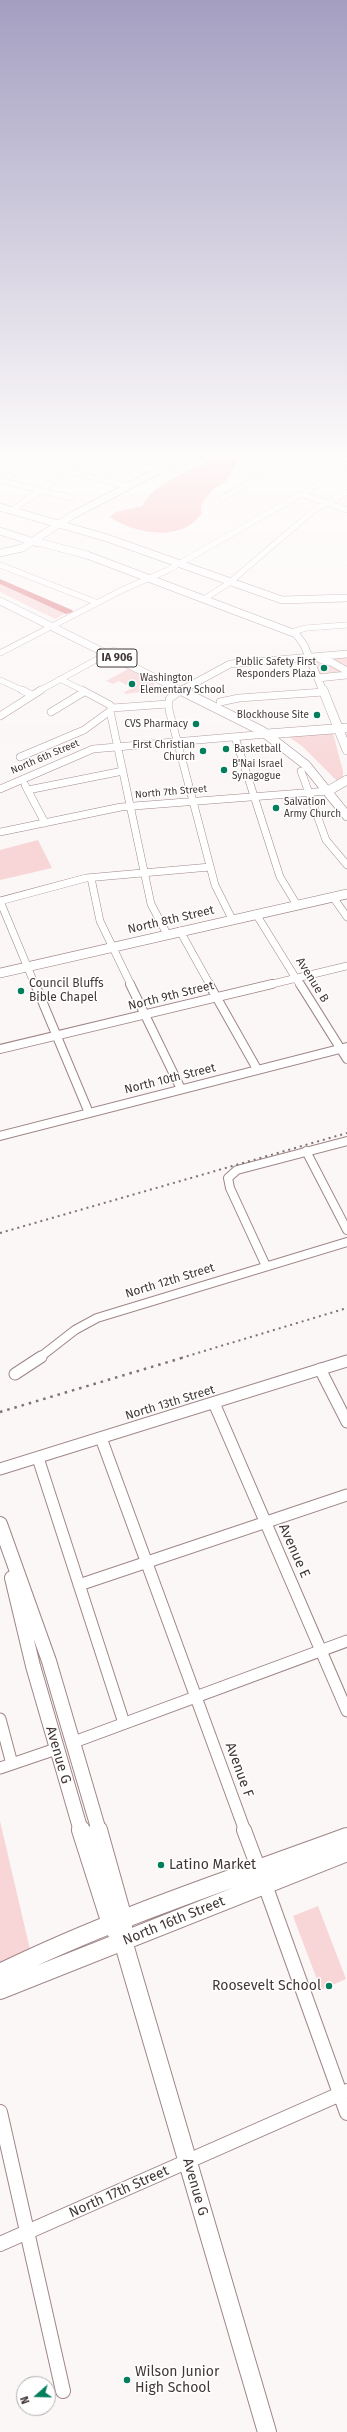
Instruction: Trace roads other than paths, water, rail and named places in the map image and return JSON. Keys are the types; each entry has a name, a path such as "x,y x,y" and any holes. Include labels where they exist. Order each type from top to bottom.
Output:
{"main road":[{"path":"136,573 292,632 302,641 324,692 343,728 347,750"},
{"path":"206,573 282,600 296,601 347,598"},
{"name":"IA 906","path":"0,595 54,624 185,688 267,734 337,789"},
{"name":"IA 906","path":"2,604 54,624"},
{"path":"185,688 230,664 347,654"},
{"path":"338,667 336,662 338,658 347,654"},
{"path":"309,657 329,660 338,667 347,671"},
{"path":"318,678 347,675"},
{"name":"IA 906","path":"185,688 220,702 277,733 310,758 337,789"},
{"name":"North 6th Street","path":"267,734 343,728"},
{"path":"337,789 347,780"},
{"path":"337,789 347,802"},
{"path":"337,789 347,816"},
{"name":"North 8th Street","path":"0,973 347,894"},
{"name":"Avenue G","path":"0,1524 11,1563 20,1617 56,1749 117,1921 267,2432"},
{"name":"Avenue G","path":"11,1563 33,1615 74,1742 117,1921"},
{"name":"North 16th Street","path":"0,1974 55,1946 117,1921 347,1837"},
{"name":"North 16th Street","path":"0,1990 347,1852"}],"street":[{"path":"22,573 98,603"},
{"path":"2,650 159,573"},
{"path":"204,599 240,573"},
{"path":"292,632 306,628 347,625"},
{"path":"0,716 32,695 111,652"},
{"path":"60,679 84,692 111,710 151,904 167,934"},
{"path":"0,680 32,695"},
{"path":"185,688 170,698 168,704 176,741 216,890 232,920"},
{"path":"51,712 84,692"},
{"path":"220,702 239,698 324,692"},
{"path":"20,757 84,730 111,710 168,704"},
{"name":"North 6th Street","path":"0,789 88,750 267,734"},
{"path":"235,737 280,877 297,905"},
{"path":"28,790 123,771"},
{"path":"301,771 326,840 347,865"},
{"path":"22,778 45,823"},
{"name":"North 7th Street","path":"0,832 130,806 309,793 337,789"},
{"path":"89,1113 0,901 91,878 210,867"},
{"path":"91,878 100,921 181,1089"},
{"path":"333,897 347,917"},
{"name":"Avenue B","path":"256,914 296,978 344,1048 347,1058"},
{"path":"180,931 257,1069"},
{"name":"North 9th Street","path":"0,1050 347,966"},
{"name":"North 10th Street","path":"0,1136 257,1069 344,1048"},
{"path":"266,1266 230,1188 228,1182 230,1174 241,1168 347,1141"},
{"path":"306,1152 347,1230"},
{"name":"North 12th Street","path":"15,1374 37,1360 78,1327 97,1318 347,1242"},
{"name":"North 13th Street","path":"0,1469 347,1361"},
{"path":"320,1369 347,1422"},
{"name":"Avenue E","path":"214,1403 347,1711"},
{"name":"Avenue F","path":"101,1438 259,1869 344,2093 347,2113"},
{"path":"38,1458 124,1723"},
{"path":"79,1585 347,1495"},
{"path":"74,1742 347,1641"},
{"path":"0,1719 12,1764"},
{"path":"0,1768 56,1749"},
{"name":"North 17th Street","path":"0,2244 344,2093"},
{"path":"0,2112 63,2391"}],"waterway":[{"path":"0,581 69,612"}],"railway":[{"path":"0,1233 347,1133"},
{"path":"181,1358 347,1308"},
{"path":"0,1412 185,1357"}],"place":[{"name":"Public Safety First Responders Plaza","path":"324,668"},
{"name":"Washington Elementary School","path":"132,684"},
{"name":"Blockhouse Site","path":"317,715"},
{"name":"CVS Pharmacy","path":"196,724"},
{"name":"Basketball","path":"226,749"},
{"name":"First Christian Church","path":"203,751"},
{"name":"B'Nai Israel Synagogue","path":"224,770"},
{"name":"Salvation Army Church","path":"276,808"},
{"name":"Council Bluffs Bible Chapel","path":"21,991"},
{"name":"Latino Market","path":"161,1865"},
{"name":"Roosevelt School","path":"329,1986"},
{"name":"Wilson Junior High School","path":"127,2380"}]}
